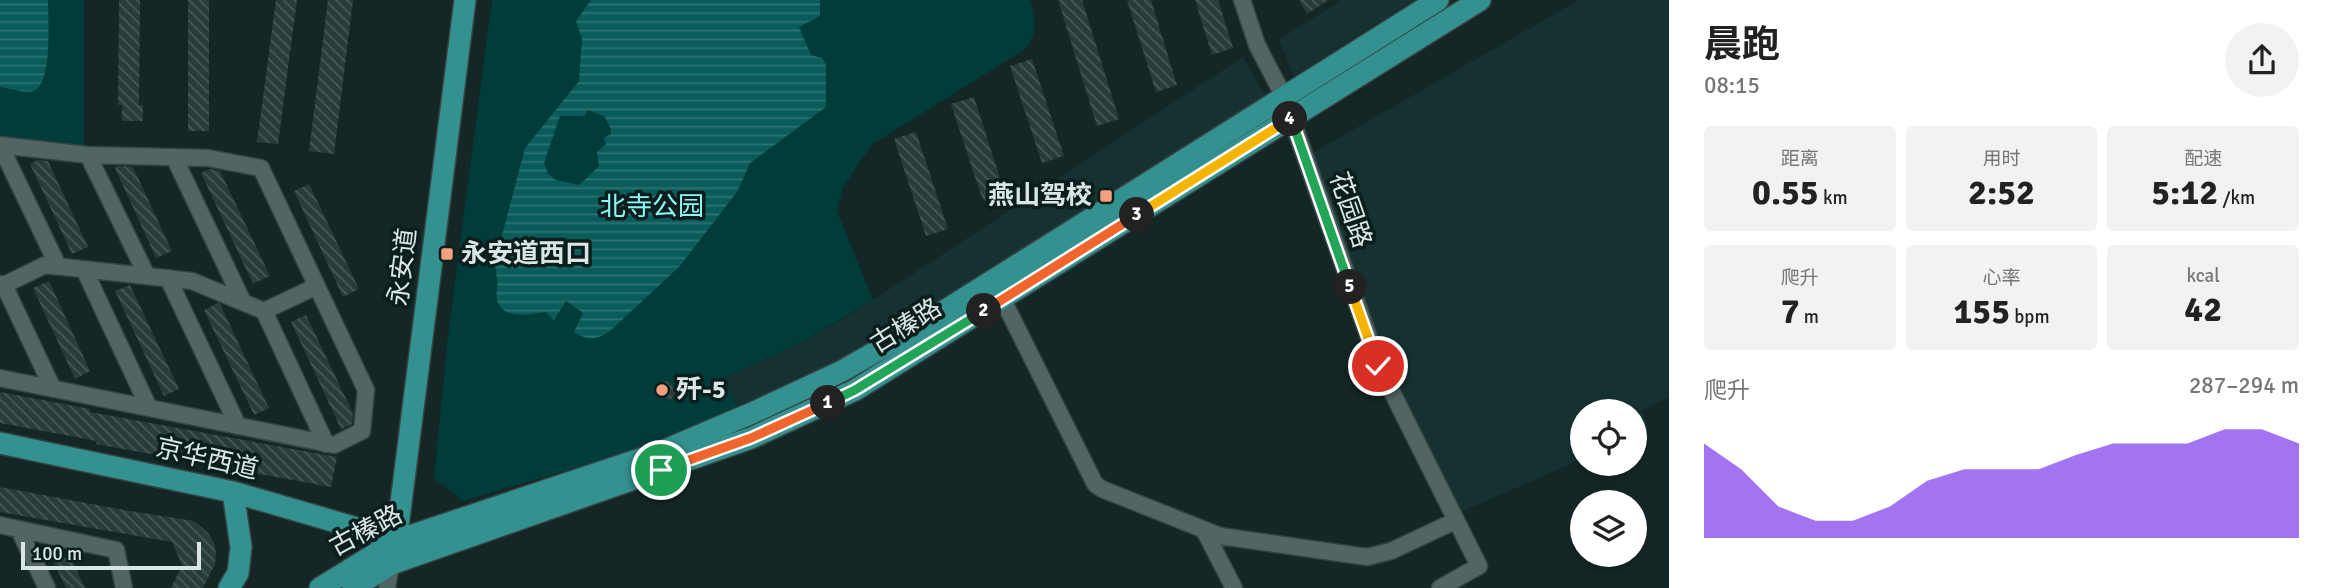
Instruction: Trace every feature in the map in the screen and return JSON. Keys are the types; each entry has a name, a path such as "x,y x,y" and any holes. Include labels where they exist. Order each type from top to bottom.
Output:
{"main road":[{"name":"永安道","path":"391,564 398,540 465,0"},
{"name":"古榛路","path":"353,588 391,564 751,438 855,390 1284,97 1438,0"},
{"name":"古榛路","path":"320,588 398,540 658,453 842,371 922,325 998,290 1291,118 1480,0"},
{"name":"京华西道","path":"0,443 233,492 398,540"},
{"path":"229,588 238,573 241,547 233,492"}],"street":[{"name":"花园路","path":"1242,0 1257,45 1284,97 1378,366 1479,566 1440,588"},
{"path":"0,145 88,155 208,158 261,168 366,390 362,431 334,445 0,378"},
{"path":"0,145 58,267"},
{"path":"88,155 147,276"},
{"path":"174,157 243,302"},
{"path":"53,389 2,284 45,265 192,281 264,311 326,444"},
{"path":"84,269 149,408"},
{"path":"168,278 238,426"},
{"path":"264,311 317,286"},
{"path":"998,290 1095,484 1102,489 1220,536 1367,557 1391,551 1455,520"},
{"path":"0,526 116,550 124,588"},
{"path":"19,530 47,588"},
{"path":"1204,530 1234,588"},
{"path":"387,588 391,564"}],"shaded area":[{"path":"0,0 48,0 47,64 44,77 33,91 0,87"},
{"path":"591,0 820,0 820,16 799,27 811,55 822,58 826,64 826,107 750,163 737,192 679,267 610,331 592,338 574,332 583,313 566,301 554,320 546,312 518,315 505,311 500,307 497,297 495,262 525,148 579,81 582,39 576,21","holes":["588,110 604,116 611,134 604,138 606,144 597,152 599,166 579,185 556,180 548,174 544,163 560,116 584,116"]},
{"path":"1341,0 1414,0 1294,76 1279,40"},
{"path":"1579,0 1669,0 1669,397 1647,408 1647,399 1570,399 1570,464 1445,519 1374,371 1302,159"},
{"path":"1243,57 1265,95 913,320 822,373 739,411 724,378 804,341 855,312"}],"green space":[{"path":"0,0 84,0 84,148 0,139"},
{"name":"北寺公园","path":"492,0 1030,0 1034,25 1033,36 1027,48 873,144 842,190 837,211 873,300 804,341 724,378 739,411 669,440 463,501 434,478 448,335"}],"building":[{"path":"119,0 140,0 139,105 143,105 143,121 122,121 122,105 118,105"},
{"path":"188,0 209,0 209,131 188,131"},
{"path":"276,0 297,0 278,144 257,142"},
{"path":"328,0 353,0 334,154 309,151"},
{"path":"1058,0 1082,0 1119,119 1097,126"},
{"path":"1127,0 1151,0 1177,85 1156,92"},
{"path":"1195,0 1218,0 1233,48 1212,55"},
{"path":"1299,0 1329,0 1307,14"},
{"path":"1032,59 1064,156 1042,163 1010,66"},
{"path":"974,97 1005,194 983,201 951,104"},
{"path":"916,132 948,229 926,236 894,139"},
{"path":"38,160 48,161 88,247 72,254 30,164"},
{"path":"133,167 172,251 156,258 115,168"},
{"path":"210,169 220,171 270,276 253,284 201,173"},
{"path":"309,184 359,289 343,297 294,191"},
{"path":"49,281 90,371 75,379 33,288"},
{"path":"130,285 179,389 164,396 115,291"},
{"path":"218,303 269,408 254,415 204,310"},
{"path":"306,315 353,413 352,424 341,429 291,322"},
{"name":"歼-5","path":"665,381 671,383 678,398 672,398 668,402 662,387"},
{"path":"0,392 90,409 90,412 337,457 331,487 96,444 97,441 0,423"},
{"path":"0,487 194,521 208,533 214,543 215,564 203,588 171,588 182,565 172,542 0,512"},
{"path":"70,556 85,588 66,588 54,563"}],"place":[{"name":"燕山驾校","path":"1106,196"},
{"name":"永安道西口","path":"447,254"},
{"name":"歼-5","path":"662,390"}],"route":[{"path":"661,470 751,438 855,390 1291,118 1378,366"}]}
